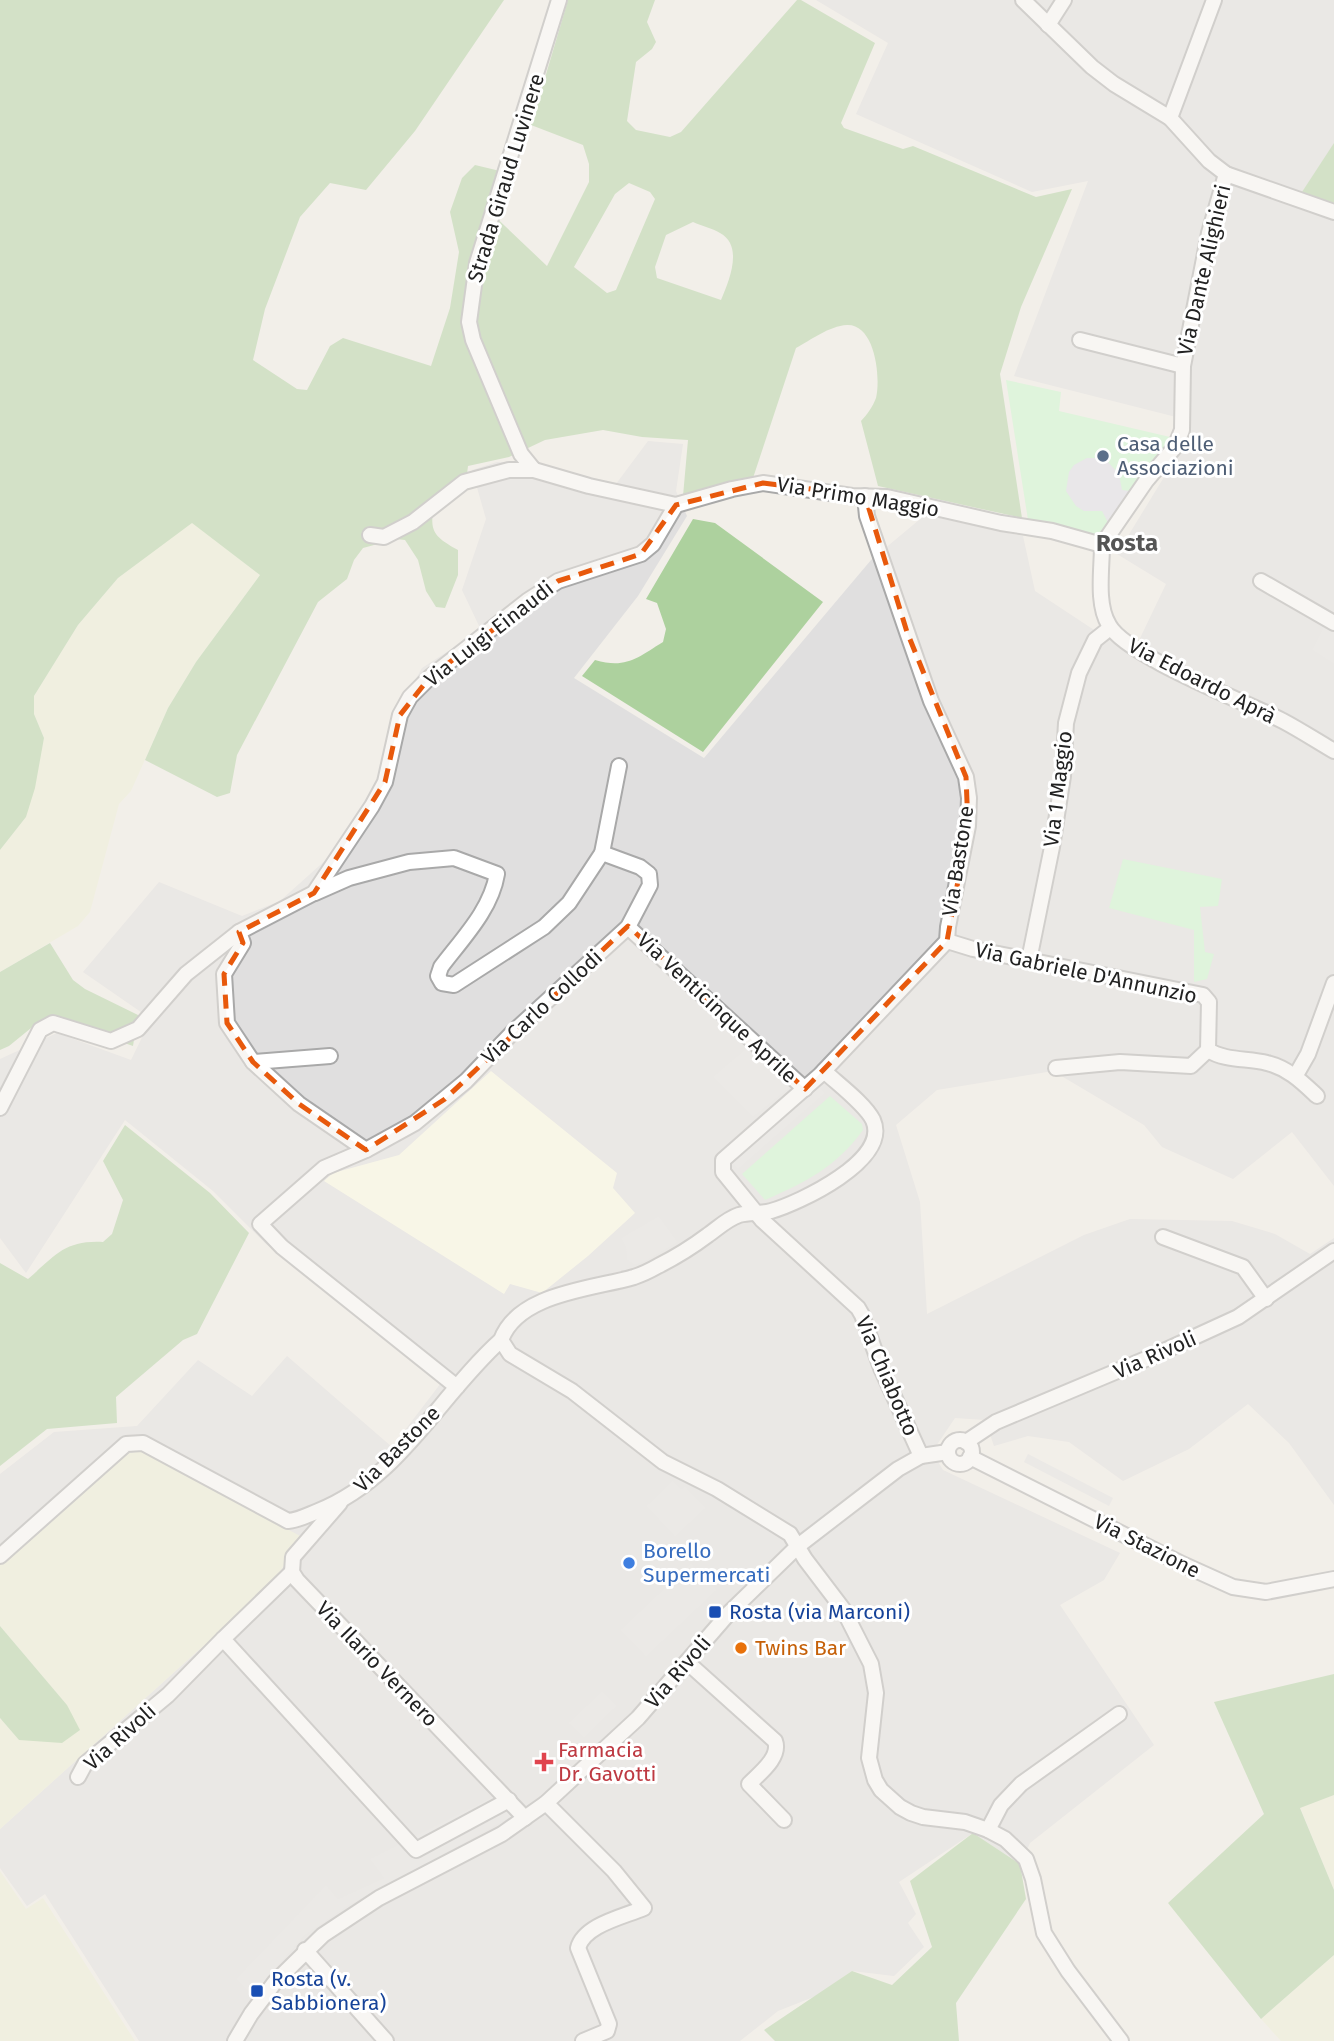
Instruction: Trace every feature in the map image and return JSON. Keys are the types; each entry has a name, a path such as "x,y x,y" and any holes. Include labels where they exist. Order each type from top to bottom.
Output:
{"street":[{"name":"Strada Giraud Luvinere","path":"534,470 521,454 468,322 477,263 559,0"},
{"path":"1023,0 1092,67 1114,84 1170,118 1209,161 1226,174 1334,212"},
{"path":"1048,25 1064,0"},
{"path":"1170,118 1214,0"},
{"name":"Via Dante Alighieri","path":"1102,545 1146,481 1175,447 1182,430 1183,366 1209,233 1226,174"},
{"name":"Via Dante Alighieri","path":"1080,340 1183,366"},
{"name":"Via Primo Maggio","path":"370,535 384,537 413,522 464,482 509,470 534,470 676,505 763,483 887,497 1000,523 1052,531 1102,545"},
{"name":"Via Bastone","path":"755,1213 723,1171 723,1160 824,1071 947,941 947,927 968,826 969,798 966,777 932,701 907,632 867,516 865,496"},
{"name":"Via Luigi Einaudi","path":"0,1108 40,1030 53,1023 111,1041 138,1029 186,974 239,932 314,893 385,782 400,715 410,696 430,677 527,601 558,581 641,554 653,544 676,505"},
{"name":"Via Edoardo Aprà","path":"1102,545 1102,604 1110,628 1124,642 1145,655 1283,721 1334,751"},
{"path":"1261,580 1334,623"},
{"name":"Via 1 Maggio","path":"1029,960 1052,847 1063,776 1066,723 1079,673 1096,640 1110,628"},
{"path":"314,893 349,878 409,862 454,858 497,874 495,888 477,921 441,967 438,976 442,983 454,985 544,927 569,903 602,853 619,766"},
{"name":"Via Carlo Collodi","path":"457,1387 282,1247 260,1224 324,1168 366,1150 415,1123 628,926 650,885 649,874 640,867 602,853"},
{"name":"Via Venticinque Aprile","path":"628,926 805,1089"},
{"path":"239,932 243,943 224,974 227,1023 253,1062 299,1104 366,1150"},
{"name":"Via Gabriele D'Annunzio","path":"947,941 972,949 1203,995 1209,1002 1211,1052"},
{"path":"1296,1075 1308,1054 1334,983"},
{"path":"1056,1068 1120,1062 1191,1066 1211,1052 1269,1063 1296,1075 1317,1097"},
{"path":"253,1062 330,1056"},
{"name":"Via Bastone","path":"0,1556 126,1444 143,1443 288,1521 341,1502 382,1470 516,1319 547,1299 638,1276 685,1251 728,1220 740,1214 769,1212 788,1205 825,1186 853,1167 870,1147 874,1137 873,1119 824,1071"},
{"name":"Via Chiabotto","path":"755,1213 858,1308 881,1368 921,1456"},
{"path":"1163,1237 1243,1267 1266,1299"},
{"name":"Via Rivoli","path":"966,1442 996,1422 1221,1326 1266,1299 1334,1251"},
{"path":"500,1340 510,1354 572,1391 663,1462 717,1489 786,1530 843,1609 871,1664 876,1693 869,1758 875,1780 881,1790 911,1813 965,1822 988,1830 1005,1839 1026,1859 1044,1933 1068,1971 1121,2041"},
{"path":"953,1442 966,1442 971,1451 970,1457 964,1463 950,1459 948,1452 953,1442"},
{"name":"Via Rivoli","path":"234,2041 261,2000 305,1950 349,1916 475,1850 546,1803 638,1718 729,1613 798,1546 875,1485 921,1456 948,1452"},
{"name":"Via Stazione","path":"970,1457 1233,1587 1266,1592 1334,1579"},
{"path":"292,1572 293,1557 299,1547 341,1502"},
{"name":"Via Rivoli","path":"78,1777 85,1764 168,1695 292,1572"},
{"name":"Via Ilario Vernero","path":"292,1572 525,1818"},
{"path":"223,1639 416,1850 509,1800"},
{"path":"687,1662 775,1741 778,1747 776,1754 749,1784 784,1820"},
{"path":"988,1830 1001,1805 1021,1784 1119,1714"},
{"path":"546,1803 614,1871 644,1908 593,1930 580,1939 578,1948 609,2024 607,2031 583,2041"},
{"path":"305,1950 386,2041"}],"highlighted area":[{"path":"763,483 865,496 907,632 966,777 968,826 947,941 805,1089 628,926 445,1099 366,1150 299,1104 253,1062 227,1023 224,974 243,943 239,932 314,893 385,782 400,715 430,677 558,581 641,554 676,505"}],"shaded area":[{"path":"816,0 1334,0 1334,1186 1292,1132 1233,1179 1162,1147 1144,1125 1053,1071 937,1090 896,1125 920,1202 927,1314 1084,1235 1130,1219 1232,1221 1275,1234 1310,1254 1334,1238 1334,1505 1289,1443 1248,1404 1189,1449 1123,1481 1069,1442 1028,1436 994,1446 985,1420 955,1418 932,1452 943,1470 1120,1553 1104,1580 1060,1605 1154,1745 1030,1843 1020,1864 973,1833 899,1882 916,1914 908,1923 924,1947 894,1976 852,1971 816,1996 778,2011 740,2041 139,2041 45,1894 27,1906 0,1868 0,1829 272,1584 302,1538 277,1525 82,1489 0,1564 0,1474 54,1432 137,1426 198,1360 252,1396 287,1356 392,1447 441,1383 266,1244 213,1191 125,1120 26,1273 0,1238 0,1059 57,1033 131,1060 151,1019 83,972 159,882 242,916 280,901 338,849 380,780 390,724 422,668 481,630 462,590 486,519 472,470 497,462 536,463 616,484 648,441 683,444 676,491 687,516 638,596 574,678 704,758 871,560 925,515 1023,536 1035,591 1132,655 1166,584 1117,554 1188,438 1188,420 1014,376 1088,181 1032,192 856,114 888,43"},
{"path":"1087,458 1107,461 1119,474 1122,490 1138,492 1112,530 1102,511 1084,511 1076,506 1066,491 1069,472 1074,465"},
{"path":"192,522 260,575 196,662 168,708 131,791 119,804 90,912 78,926 0,972 0,850 26,817 44,738 34,714 34,696 78,625 118,578"},
{"path":"1327,619 1334,623 1334,664 1312,650"},
{"path":"749,1046 793,1085 753,1117 713,1077"},
{"path":"491,1071 617,1173 613,1188 635,1213 542,1293 510,1284 504,1294 324,1181 333,1173 399,1155"},
{"path":"819,1087 825,1093 738,1169 732,1162"},
{"path":"659,1216 678,1242 635,1265 627,1260 626,1248 621,1238"},
{"path":"141,1451 302,1537 272,1584 0,1829 0,1718 19,1740 67,1705 0,1626 0,1564 120,1455"},
{"path":"1028,1454 1113,1498 1109,1506 1024,1462"},
{"path":"673,1480 681,1489 685,1486 706,1508 675,1537 646,1506"},
{"path":"691,1563 717,1590 646,1657 620,1630"},
{"path":"602,1691 617,1706 584,1738 568,1723"},
{"path":"498,1794 511,1817 346,1907 304,1936 252,1995 236,1979 326,1885 338,1899 384,1878 370,1859"},
{"path":"1334,1795 1334,1890 1300,1807"},
{"path":"0,1871 26,1909 43,1898 135,2041 0,2041"},
{"path":"1334,1955 1334,2041 1281,2041 1261,2019"}],"green space":[{"path":"0,0 504,0 415,131 366,190 330,183 300,217 265,309 253,360 297,389 307,390 330,346 343,338 431,366 450,308 459,252 450,212 462,178 475,165 500,171 487,209 547,266 589,182 589,164 583,145 531,125 568,0 655,0 647,22 656,42 652,49 636,62 627,121 636,130 670,137 681,132 797,0 801,0 875,43 841,123 844,128 903,149 913,146 1036,197 1072,189 1021,307 1000,374 1022,518 878,486 861,421 876,398 878,378 874,353 864,333 856,327 847,325 834,328 796,348 753,478 683,496 688,440 642,437 603,430 545,440 509,457 468,466 467,474 435,497 432,517 434,530 441,539 458,550 458,575 445,608 436,607 426,591 418,560 405,540 396,539 363,548 354,560 347,579 318,602 237,755 230,793 217,797 145,760 168,708 196,662 260,575 192,523 118,578 78,625 34,696 34,714 44,738 35,788 26,817 0,850","holes":["629,183 650,192 655,199 616,290 607,293 574,267 615,194","693,222 720,233 731,246 733,264 721,300 657,278 655,267 666,235"]},
{"path":"1334,143 1334,203 1302,192"},
{"path":"1006,380 1061,392 1059,411 1170,437 1105,539 1028,520"},
{"path":"693,519 715,523 823,602 703,752 582,676 595,660 615,663 631,660 663,642 666,629 657,603 646,599"},
{"path":"1123,859 1222,879 1218,906 1200,907 1205,952 1214,954 1207,979 1194,982 1194,930 1109,908"},
{"path":"50,943 73,980 85,989 138,1015 133,1046 55,1019 36,1024 0,1050 0,972"},
{"path":"830,1096 862,1124 863,1130 831,1164 794,1187 765,1200 742,1174"},
{"path":"125,1125 210,1193 249,1233 197,1334 183,1340 116,1397 117,1423 47,1429 0,1466 0,1263 28,1279 61,1251 79,1244 103,1242 112,1234 123,1200 103,1161"},
{"path":"0,1626 67,1705 80,1730 62,1743 19,1740 0,1718"},
{"path":"1334,1674 1334,1795 1300,1808 1334,1890 1334,1955 1261,2019 1168,1903 1264,1814 1214,1702"},
{"path":"973,1833 1020,1864 1026,1899 956,2003 959,2041 775,2041 764,2030 852,1971 892,1985 932,1947 910,1881"}],"place":[{"name":"Casa delle Associazioni","path":"1103,456"},
{"name":"Borello Supermercati","path":"629,1563"},
{"name":"Rosta (via Marconi)","path":"715,1612"},
{"name":"Twins Bar","path":"741,1648"},
{"name":"Farmacia Dr. Gavotti","path":"544,1762"},
{"name":"Rosta (v. Sabbionera)","path":"257,1991"}],"district":[{"name":"Rosta","path":"1127,543"}]}
